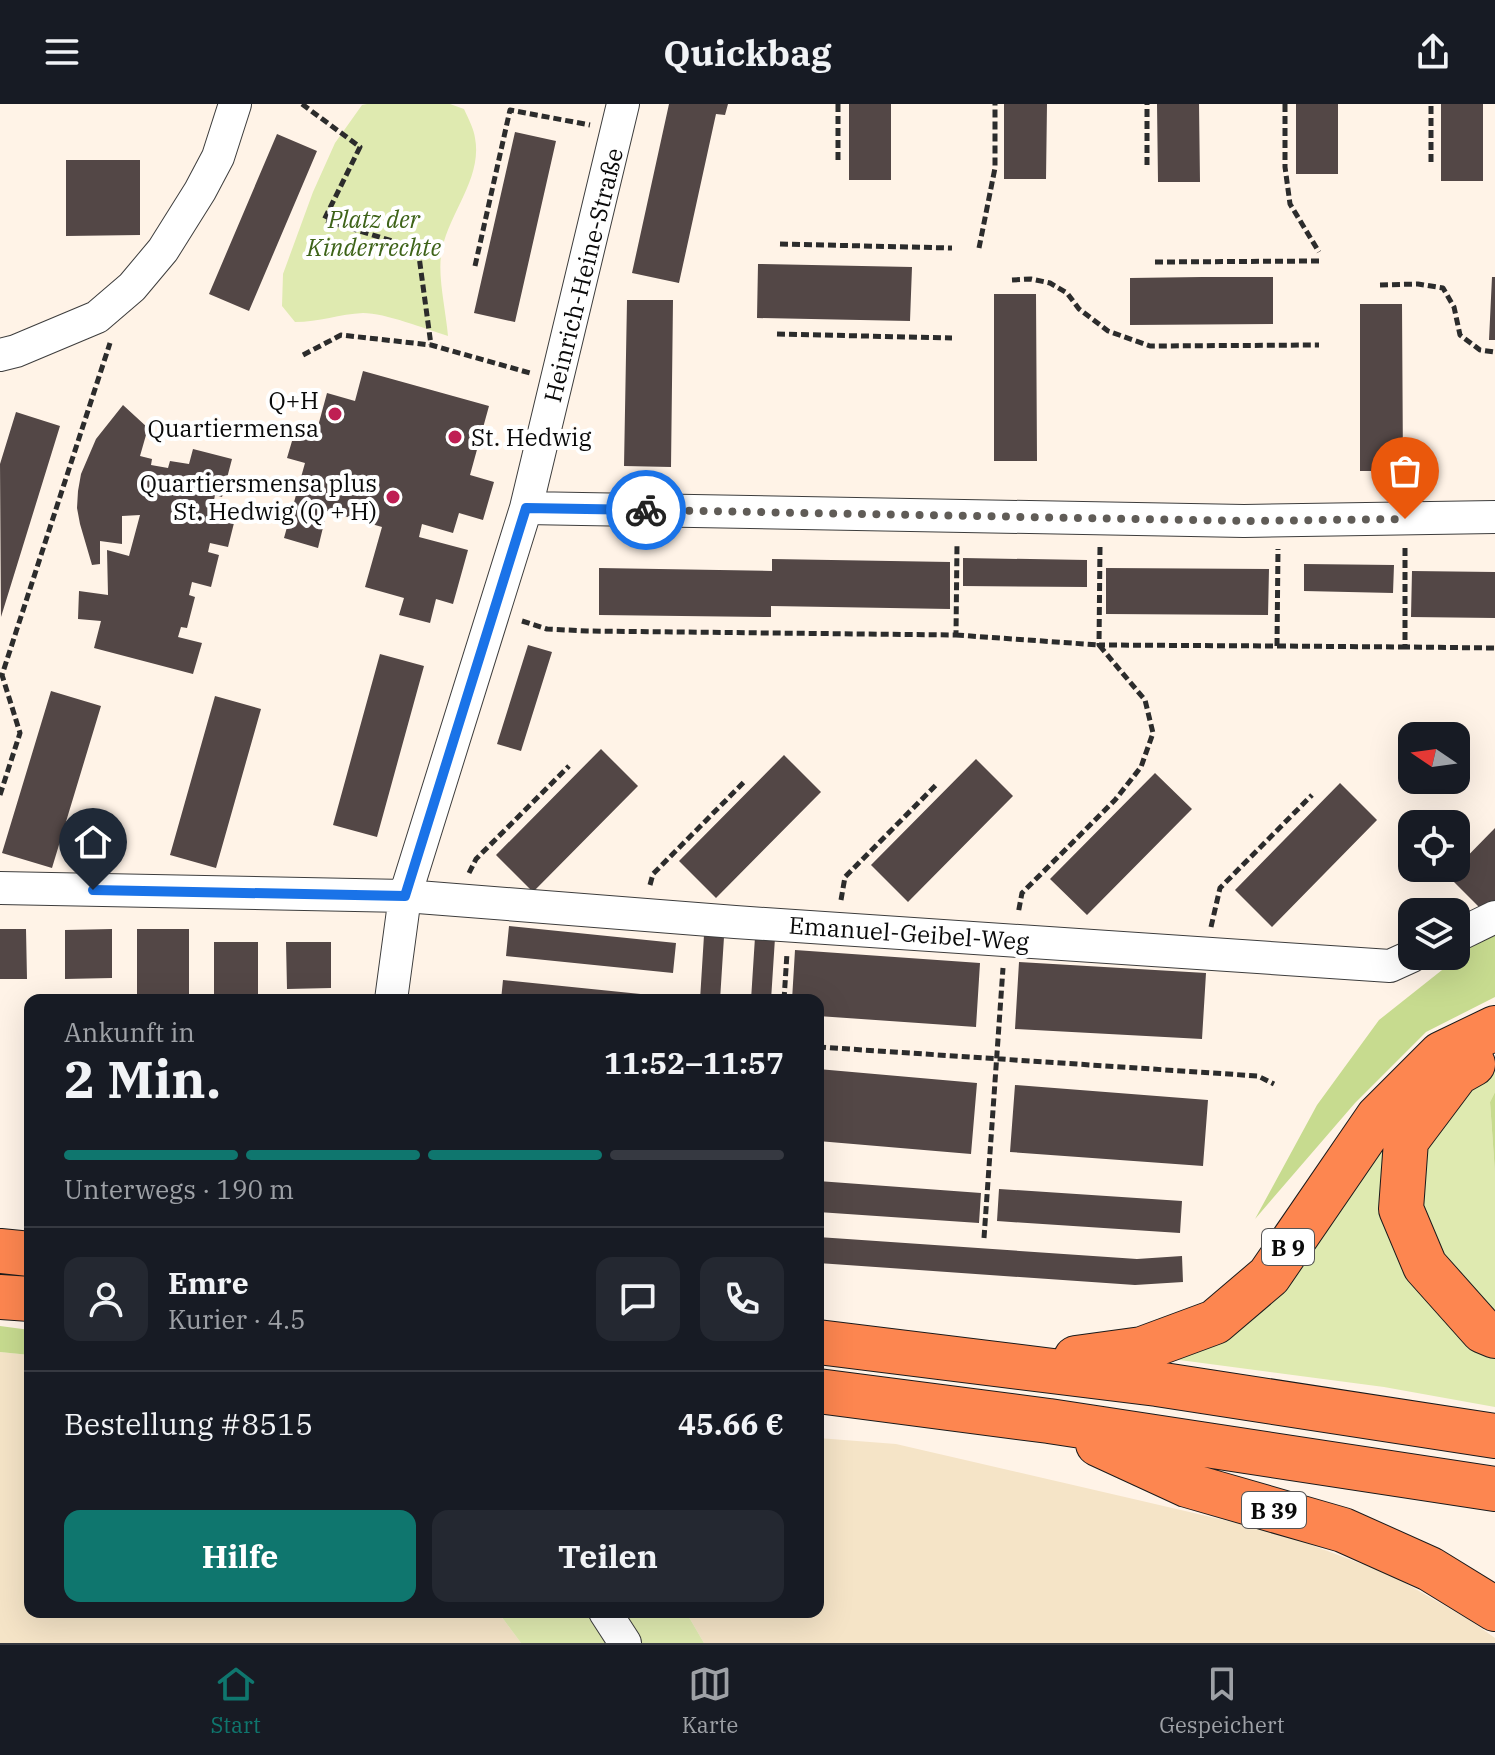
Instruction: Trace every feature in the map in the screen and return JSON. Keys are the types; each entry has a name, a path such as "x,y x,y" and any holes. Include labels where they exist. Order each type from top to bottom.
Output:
{"highway":[{"name":"B 9","path":"1019,1366 1142,1349 1215,1322 1269,1276 1378,1117 1441,1054 1495,1028"},
{"path":"1495,1053 1457,1073 1406,1141 1401,1209 1425,1266 1483,1331 1495,1336"},
{"path":"0,1251 24,1253"},
{"path":"0,1297 24,1299"},
{"name":"B 9","path":"824,1343 1172,1386 1495,1436"},
{"path":"824,1392 1049,1421 1495,1489"},
{"name":"B 39","path":"1049,1421 1187,1485 1343,1530 1430,1569 1495,1609"}],"street":[{"path":"0,355 97,317 132,287 163,250 200,191 218,157 235,104"},
{"name":"Heinrich-Heine-Straße","path":"392,994 405,896 526,508 621,117"},
{"path":"526,508 1278,521 1495,517"},
{"name":"Emanuel-Geibel-Weg","path":"0,888 405,896 1390,966 1398,962"},
{"path":"1470,929 1495,917"},
{"path":"609,1618 625,1643"}],"path":[{"path":"302,104 360,147 324,220 418,249 431,345"},
{"path":"838,104 838,164"},
{"path":"979,248 995,168 995,104"},
{"path":"1147,104 1147,165"},
{"path":"1285,104 1285,167 1290,204 1319,252"},
{"path":"1431,104 1431,162"},
{"path":"475,266 510,110 621,117"},
{"path":"780,244 952,248"},
{"path":"1155,262 1319,261"},
{"path":"1012,280 1031,279 1050,283 1067,293 1079,309 1108,331 1150,346 1319,345"},
{"path":"1380,285 1418,284 1443,288 1454,307 1460,335 1480,350 1495,352"},
{"path":"777,334 952,338"},
{"path":"303,355 341,335 431,345 558,381"},
{"path":"0,795 20,733 2,675 111,339"},
{"path":"956,635 958,515"},
{"path":"984,1238 1009,939 1022,893 1115,800 1141,767 1153,733 1145,700 1099,645 1100,518"},
{"path":"1405,519 1405,647"},
{"path":"1277,646 1278,521"},
{"path":"494,612 547,629 587,631 956,635 1099,645 1495,648"},
{"path":"457,900 476,859 569,766"},
{"path":"642,913 653,874 745,781"},
{"path":"836,927 845,877 937,784"},
{"path":"1206,953 1220,888 1312,795"},
{"path":"784,994 789,925"},
{"path":"824,1047 1258,1076 1274,1084"}],"shaded area":[{"path":"0,1352 24,1354 24,1618 502,1618 521,1643 0,1643"},
{"path":"824,1438 896,1444 1280,1533 1391,1575 1495,1638 1495,1643 704,1643 689,1618 824,1618"}],"green space":[{"name":"Platz der Kinderrechte","path":"450,104 464,109 472,127 476,153 474,168 444,241 441,256 441,285 448,336 406,322 363,313 295,322 282,306 283,274 313,192 335,143 362,105"},
{"path":"1495,928 1495,997 1426,1032 1355,1103 1255,1219 1317,1105 1379,1020 1442,970 1470,970 1470,948"},
{"path":"1495,1061 1495,1092 1490,1102 1495,1173 1495,1317 1438,1258 1416,1183 1419,1150 1471,1077"},
{"path":"1495,1092 1495,1173 1490,1102"},
{"path":"1389,1131 1449,1322 1495,1358 1495,1407 1384,1387 1172,1359"},
{"path":"0,1326 24,1329 24,1354 0,1352"},
{"path":"502,1618 689,1618 704,1643 521,1643"}],"building":[{"path":"669,104 728,104 725,115 716,114 679,283 632,273"},
{"path":"849,104 891,104 891,180 849,180"},
{"path":"1004,104 1047,104 1046,179 1004,179"},
{"path":"1157,104 1199,104 1200,182 1158,182"},
{"path":"1296,104 1338,104 1338,174 1296,174"},
{"path":"1441,104 1483,104 1483,181 1441,181"},
{"path":"515,132 556,141 515,322 474,313"},
{"path":"277,134 317,151 249,311 209,294"},
{"path":"66,160 140,160 140,235 66,236"},
{"path":"758,264 912,267 910,321 757,318"},
{"path":"1273,277 1273,324 1130,325 1130,278"},
{"path":"1492,277 1495,277 1495,340 1489,340"},
{"path":"994,294 1036,294 1037,461 994,461"},
{"path":"627,300 673,300 671,467 624,466"},
{"path":"1360,304 1402,304 1403,471 1360,471"},
{"name":"Quartiersmensa plus St. Hedwig (Q + H)","path":"363,371 489,406 470,475 494,482 483,520 459,513 453,533 422,524 419,537 468,550 453,604 436,599 430,623 399,615 404,598 365,587 382,527 327,511 318,548 284,538 305,463 287,458 297,424 317,430 327,393 355,401"},
{"path":"123,405 148,428 140,456 152,459 151,465 168,468 170,461 189,464 193,449 232,459 222,497 215,495 213,505 237,511 228,547 210,543 208,552 219,555 211,587 192,582 189,595 195,597 187,628 181,627 178,637 202,643 193,674 94,648 101,621 78,619 79,591 108,595 107,550 129,556 140,515 122,516 122,544 100,541 100,564 92,565 77,508 81,474 96,439"},
{"path":"16,412 60,426 1,617 0,464"},
{"path":"963,558 1087,560 1087,587 963,586"},
{"path":"772,559 950,562 950,609 771,606 771,617 599,615 599,568 772,571"},
{"path":"1304,564 1394,565 1393,593 1304,591"},
{"path":"1106,568 1269,569 1268,615 1106,614"},
{"path":"1412,571 1495,572 1495,618 1411,617"},
{"path":"528,645 552,652 521,751 497,744"},
{"path":"380,654 424,666 377,837 333,825"},
{"path":"51,691 101,706 52,868 2,853"},
{"path":"215,696 261,709 216,868 170,855"},
{"path":"601,749 638,786 533,892 496,855"},
{"path":"784,755 821,792 716,898 679,861"},
{"path":"976,759 1013,796 908,902 871,865"},
{"path":"1155,773 1192,809 1087,915 1050,879"},
{"path":"1340,783 1377,820 1272,927 1235,890"},
{"path":"1495,828 1495,902 1485,913 1454,882 1470,882 1470,854"},
{"path":"509,926 676,943 673,973 506,956"},
{"path":"0,929 26,929 27,979 0,979"},
{"path":"112,929 112,978 65,979 65,930"},
{"path":"137,929 189,929 189,994 137,994"},
{"path":"704,935 724,937 720,994 700,994"},
{"path":"755,937 775,938 771,994 751,994"},
{"path":"214,942 258,942 258,994 214,994"},
{"path":"286,942 331,942 331,988 287,989"},
{"path":"795,950 980,963 976,1027 824,1016 824,994 792,994"},
{"path":"1019,962 1206,973 1202,1039 1015,1029"},
{"path":"503,980 641,994 502,994"},
{"path":"824,1070 977,1083 971,1154 824,1142"},
{"path":"1015,1085 1208,1100 1203,1166 1010,1152"},
{"path":"824,1181 981,1193 979,1223 824,1212"},
{"path":"999,1189 1182,1201 1180,1233 997,1221"},
{"path":"824,1237 1137,1259 1182,1256 1183,1282 1135,1285 824,1263"}],"way so far":[{"path":"646,510 1244,521 1405,519"}],"place":[{"name":"Q+H Quartiermensa","path":"335,414"},
{"name":"St. Hedwig","path":"455,437"},
{"name":"Quartiersmensa plus St. Hedwig (Q + H)","path":"393,497"}],"route":[{"path":"93,890 405,896 526,508 646,510"}]}
